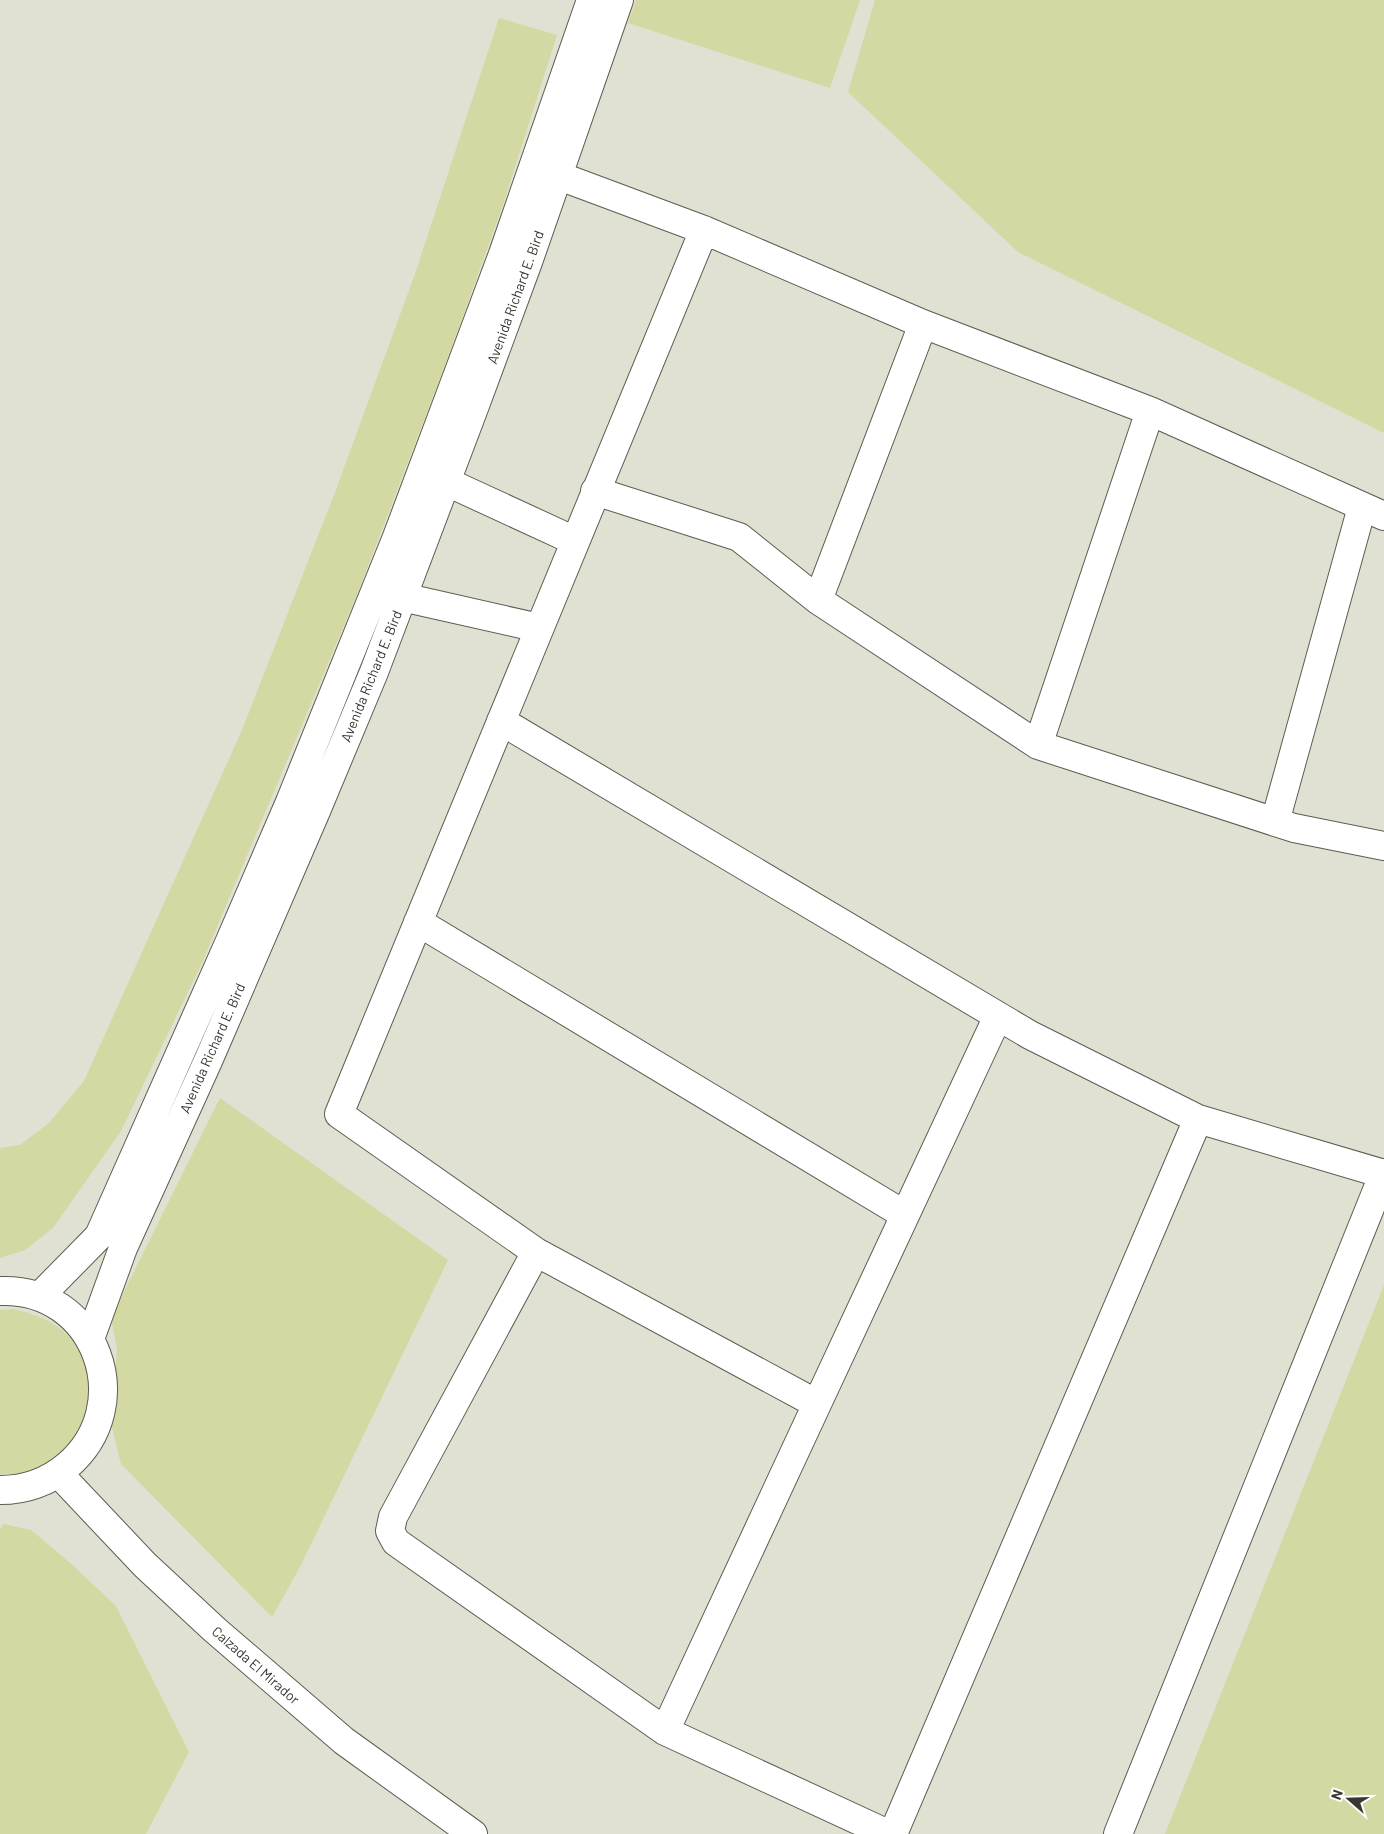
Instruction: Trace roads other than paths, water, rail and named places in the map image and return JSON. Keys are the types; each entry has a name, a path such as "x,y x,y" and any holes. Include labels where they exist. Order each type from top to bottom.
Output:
{"street":[{"name":"Avenida Richard E. Bird","path":"40,1296 98,1236 290,802 397,537 500,263 591,0"},
{"name":"Avenida Richard E. Bird","path":"90,1339 123,1248 208,1061 316,811 402,597 447,482 559,176 619,0"},
{"path":"534,166 704,230 923,324 1150,410 1373,512 1275,822"},
{"path":"704,230 339,1114 536,1252 817,1404"},
{"path":"818,600 923,324"},
{"path":"1038,745 1150,410"},
{"path":"447,482 575,541"},
{"path":"595,491 740,537 818,600 1038,745 1294,828 1384,846"},
{"path":"402,597 539,628"},
{"path":"501,721 1030,1035 1198,1119 1384,1174 1118,1834"},
{"path":"418,922 905,1215"},
{"path":"665,1731 998,1016"},
{"path":"893,1834 1198,1119"},
{"path":"536,1252 392,1518 390,1530 396,1542 665,1731 888,1834"},
{"path":"0,1291 12,1290 40,1296 56,1304 75,1319 90,1339 100,1362 104,1387 101,1412 93,1436 78,1457 59,1474 41,1483 22,1488 0,1490"},
{"name":"Calzada El Mirador","path":"59,1474 145,1564 215,1630 344,1741 473,1834"}]}
